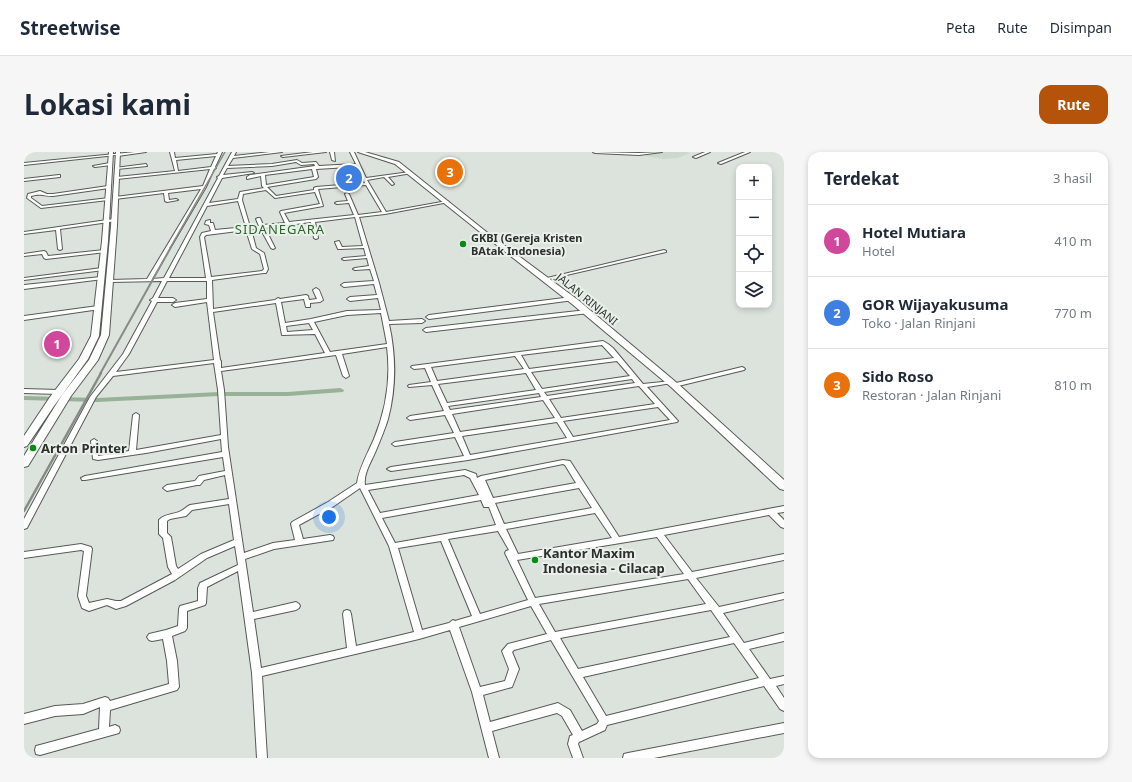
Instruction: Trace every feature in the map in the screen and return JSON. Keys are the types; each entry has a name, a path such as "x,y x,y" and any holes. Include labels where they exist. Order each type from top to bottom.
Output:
{"main road":[{"name":"JALAN RINJANI","path":"360,152 393,161 572,299 672,383 784,486"},
{"path":"26,440 60,397 90,366 102,346 105,335 114,220 112,198 108,187 110,164 115,153"},
{"path":"24,464 60,397 91,346 95,336 106,221 117,178 115,153"}],"street":[{"path":"24,164 71,160 115,153 144,152"},
{"path":"172,152 177,172"},
{"path":"24,526 92,400 126,354 153,300 225,166 233,154 280,152"},
{"path":"283,156 324,152"},
{"path":"332,152 334,160"},
{"path":"352,152 365,181 385,212"},
{"path":"595,152 660,152"},
{"path":"693,152 702,154"},
{"path":"695,157 708,152"},
{"path":"149,279 204,187 220,153 173,159"},
{"path":"720,163 747,154"},
{"path":"110,281 149,279 209,279 266,271 262,253 254,250 240,198 241,193 315,178 315,163 301,164 297,161 272,165 225,166"},
{"path":"95,166 110,164"},
{"path":"117,168 146,165"},
{"path":"248,178 248,176 263,174 359,165"},
{"path":"350,166 355,173"},
{"path":"117,178 163,171 183,173 214,168"},
{"path":"220,177 252,173"},
{"path":"263,174 266,188 275,197 316,191 316,188 410,173"},
{"path":"24,177 59,176"},
{"path":"385,176 392,184"},
{"path":"108,187 34,193 29,195 29,198 40,207 204,187"},
{"path":"295,230 282,212 322,205 316,191"},
{"path":"166,192 167,201 176,200"},
{"path":"347,194 357,216 380,296 391,356 389,397 383,425 362,475 363,486 393,546 419,634"},
{"path":"206,202 240,198"},
{"path":"337,203 350,202"},
{"path":"262,758 258,673 226,454 218,361 210,311 208,262 202,237 204,234 213,232 357,216 447,202"},
{"path":"89,219 92,219 94,223"},
{"path":"258,219 273,248"},
{"path":"24,233 114,220"},
{"path":"208,221 207,224 211,224 213,232"},
{"path":"313,221 316,238"},
{"path":"52,222 52,229"},
{"path":"58,228 60,249"},
{"path":"337,242 340,248 365,247"},
{"path":"24,255 44,252 46,258 104,251"},
{"path":"545,279 664,251"},
{"path":"344,259 368,257"},
{"path":"355,269 371,267"},
{"path":"24,279 102,269"},
{"path":"24,287 101,278"},
{"path":"344,285 375,282"},
{"path":"210,311 278,300 320,300 317,293"},
{"path":"350,299 380,296"},
{"path":"429,317 572,299"},
{"path":"153,300 173,300"},
{"path":"175,306 209,300"},
{"path":"278,300 284,334 315,332"},
{"path":"24,318 98,308"},
{"path":"283,325 311,321 347,313 383,311"},
{"path":"426,330 587,312"},
{"path":"311,321 315,332 328,353"},
{"path":"386,323 422,321"},
{"path":"391,469 468,458 675,421 617,359 607,345 603,343 414,367"},
{"path":"218,370 390,345"},
{"path":"338,352 346,376"},
{"path":"517,354 571,439"},
{"path":"411,386 617,359"},
{"path":"111,374 218,361"},
{"path":"427,366 468,458"},
{"path":"410,418 641,385 672,383 742,369"},
{"path":"444,405 634,377"},
{"path":"24,391 60,397"},
{"path":"395,444 660,405"},
{"path":"132,453 136,415"},
{"path":"94,441 95,455 97,458 224,436"},
{"path":"85,478 226,454"},
{"path":"486,499 481,478 563,462 570,465 581,485 617,540"},
{"path":"167,488 197,483 202,478 229,472"},
{"path":"300,542 294,524 363,486 465,472 473,476 486,499 533,602 604,721"},
{"path":"378,516 581,485"},
{"path":"177,574 172,567 167,537 163,534 163,520 168,516 183,514 190,508 233,501"},
{"path":"499,528 516,557 658,533 784,509"},
{"path":"393,546 597,510"},
{"path":"771,512 784,525"},
{"path":"658,533 715,609 784,706"},
{"path":"443,537 477,617"},
{"path":"152,637 167,634 182,628 183,609 202,603 203,585 242,561 273,546 330,538"},
{"path":"24,555 81,547 88,549 88,559 82,596 84,604 88,607 107,602 119,605 177,574 204,556 239,541"},
{"path":"258,673 419,634 533,602 689,576 784,557"},
{"path":"477,692 509,684 514,669 507,654 508,649 552,636 784,596"},
{"path":"249,616 296,606"},
{"path":"347,614 352,650"},
{"path":"453,624 477,692 494,758"},
{"path":"105,707 174,687 172,661 167,634"},
{"path":"742,647 784,637"},
{"path":"575,674 736,639"},
{"path":"604,721 784,680"},
{"path":"24,719 55,711 83,709 105,702 109,732 40,750"},
{"path":"487,728 558,708 566,713 579,736"},
{"path":"578,758 573,743 574,739 601,727 604,721"},
{"path":"628,758 784,728"}],"shaded area":[{"path":"645,152 690,153 678,158 663,159 646,156"}],"waterway":[{"path":"24,398 97,400 219,394 288,394 340,390"}],"railway":[{"path":"170,248 225,152"},
{"path":"100,374 171,247"},
{"path":"24,511 101,373"}],"place":[{"name":"Sido Roso","path":"450,172"},
{"name":"GOR Wijayakusuma","path":"349,178"},
{"name":"GKBI (Gereja Kristen BAtak Indonesia)","path":"463,244"},
{"name":"Hotel Mutiara","path":"57,344"},
{"name":"Arton Printer","path":"33,448"},
{"name":"Kantor Maxim Indonesia - Cilacap","path":"535,560"}],"district":[{"name":"SIDANEGARA","path":"280,229"}]}
